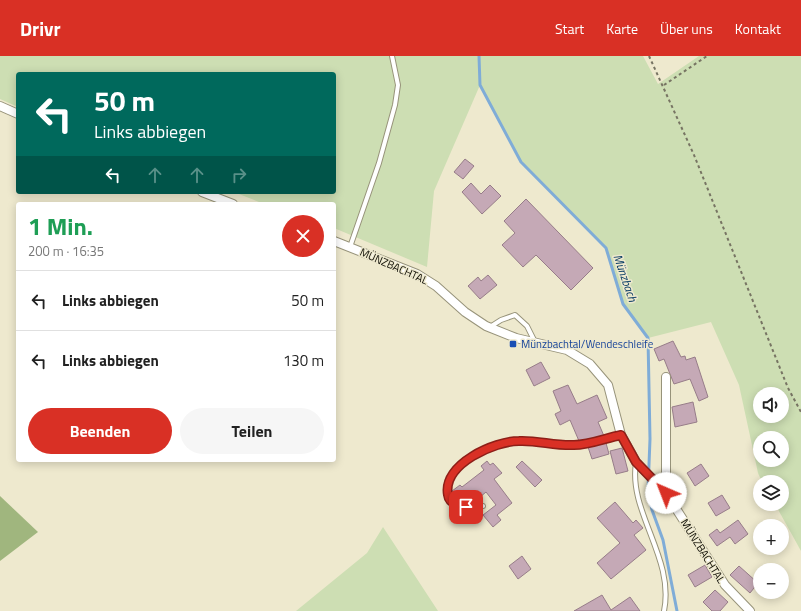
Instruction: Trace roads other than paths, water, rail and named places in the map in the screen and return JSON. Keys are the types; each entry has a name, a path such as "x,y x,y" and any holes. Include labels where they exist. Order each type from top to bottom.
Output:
{"street":[{"path":"0,106 16,113"},
{"path":"207,194 228,202"},
{"name":"MÜNZBACHTAL","path":"336,242 417,274 436,286 465,312 489,327 506,334 568,350 590,364 608,385 621,435 639,465 666,493 724,585 750,611"},
{"path":"666,377 666,493"}],"lane":[{"path":"350,247 380,163 395,105 398,85 392,56"},
{"path":"489,327 501,320 515,315 528,326 536,342"},
{"path":"483,506 459,506 449,500 448,495 450,481 455,472 467,458 502,444 517,440 575,445 621,435"},
{"path":"639,465 634,476 641,506 658,551 664,577 666,599 664,611"}],"waterway":[{"name":"Münzbach","path":"479,56 480,85 521,162 606,248 623,304 648,338 650,439 648,490 652,510 663,540 677,611"}],"place":[{"name":"Münzbachtal/Wendeschleife","path":"513,344"}]}
